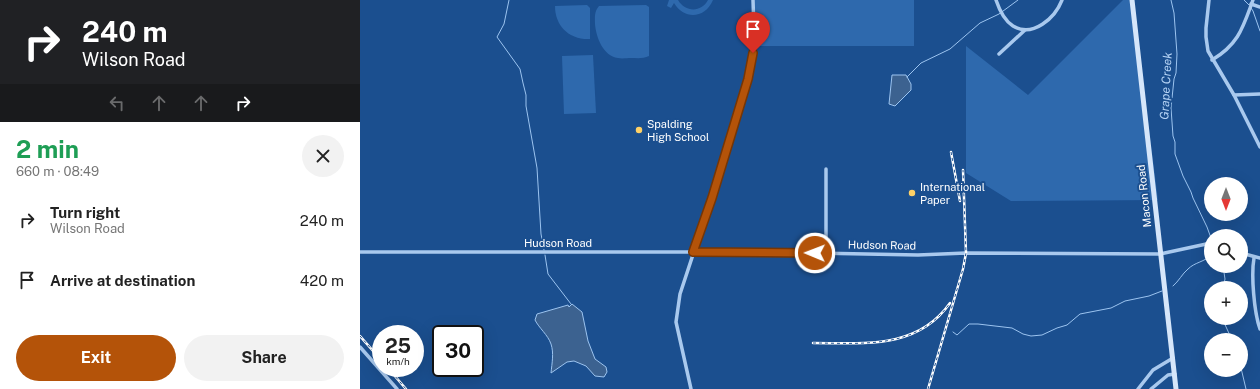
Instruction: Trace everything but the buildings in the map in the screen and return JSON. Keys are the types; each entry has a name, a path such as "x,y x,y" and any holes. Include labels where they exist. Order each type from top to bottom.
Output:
{"main road":[{"name":"Macon Road","path":"1132,0 1176,389"}],"street":[{"path":"691,389 676,322 680,294 712,198 752,66 754,47 753,0"},
{"path":"996,0 1001,12 1012,26 1025,30"},
{"path":"999,54 1025,30 1037,27 1050,19 1062,0"},
{"path":"1208,0 1206,19 1208,51 1234,95 1260,147"},
{"path":"1212,60 1225,52 1234,42 1252,2 1260,7"},
{"path":"1234,95 1260,94"},
{"path":"826,169 826,254"},
{"name":"Hudson Road","path":"360,252 693,252 918,255 966,253 1160,254 1204,245"},
{"path":"1248,256 1260,258"},
{"path":"1254,258 1255,306 1260,329"},
{"path":"360,347 397,389"},
{"path":"1138,389 1153,370 1173,358"},
{"path":"1151,389 1168,375 1175,374"}],"shaded area":[{"path":"669,0 678,0 689,9 697,9 708,0 713,0 705,11 700,14 689,15 678,9 674,3 671,8 667,6"},
{"path":"754,0 914,0 914,46 753,46"},
{"path":"1123,0 1134,0 1158,200 1011,201 966,173 966,46 1028,95"},
{"path":"587,5 590,8 590,39 582,39 565,30 558,20 555,6"},
{"path":"646,5 649,7 649,56 642,58 621,58 608,54 604,50 599,40 595,24 596,10 599,6"},
{"path":"593,55 596,113 564,114 562,56"},
{"path":"892,75 906,75 911,84 911,90 895,106 889,104"},
{"path":"572,304 582,312 588,341 595,359 606,367 607,372 604,377 595,376 586,366 574,361 567,362 551,373 553,354 552,347 548,338 535,320 537,314 568,305 569,307"}],"waterway":[{"path":"509,0 504,24 497,37 520,69 526,95 526,106 537,168 541,234 544,250"},
{"path":"907,77 921,63 950,49 980,23 999,14 1018,0"},
{"name":"Grape Creek","path":"1171,0 1174,13 1177,54 1171,108 1175,154 1183,176 1208,229"},
{"path":"1244,0 1249,5"},
{"path":"1251,8 1260,31"},
{"path":"545,255 548,274 571,304"},
{"path":"1173,286 1186,271 1204,260"},
{"name":"Grape Creek","path":"1224,273 1225,281"},
{"path":"953,332 957,335 969,324 978,324 1012,328 1023,334 1031,336 1042,335 1067,325 1080,314 1111,308 1125,301 1149,296 1162,291"},
{"name":"Grape Creek","path":"1225,325 1229,333"},
{"name":"Grape Creek","path":"1243,377 1246,389"}],"railway":[{"path":"951,152 960,201"},
{"path":"928,389 963,269 966,253 963,170"},
{"path":"813,343 870,343 888,341 922,329 937,318 950,303"},
{"path":"360,336 372,350"},
{"path":"396,377 406,389"}],"place":[{"name":"Spalding High School","path":"639,130"},
{"name":"International Paper","path":"912,193"}],"route":[{"path":"753,53 752,66 712,198 693,252 815,253"}]}
